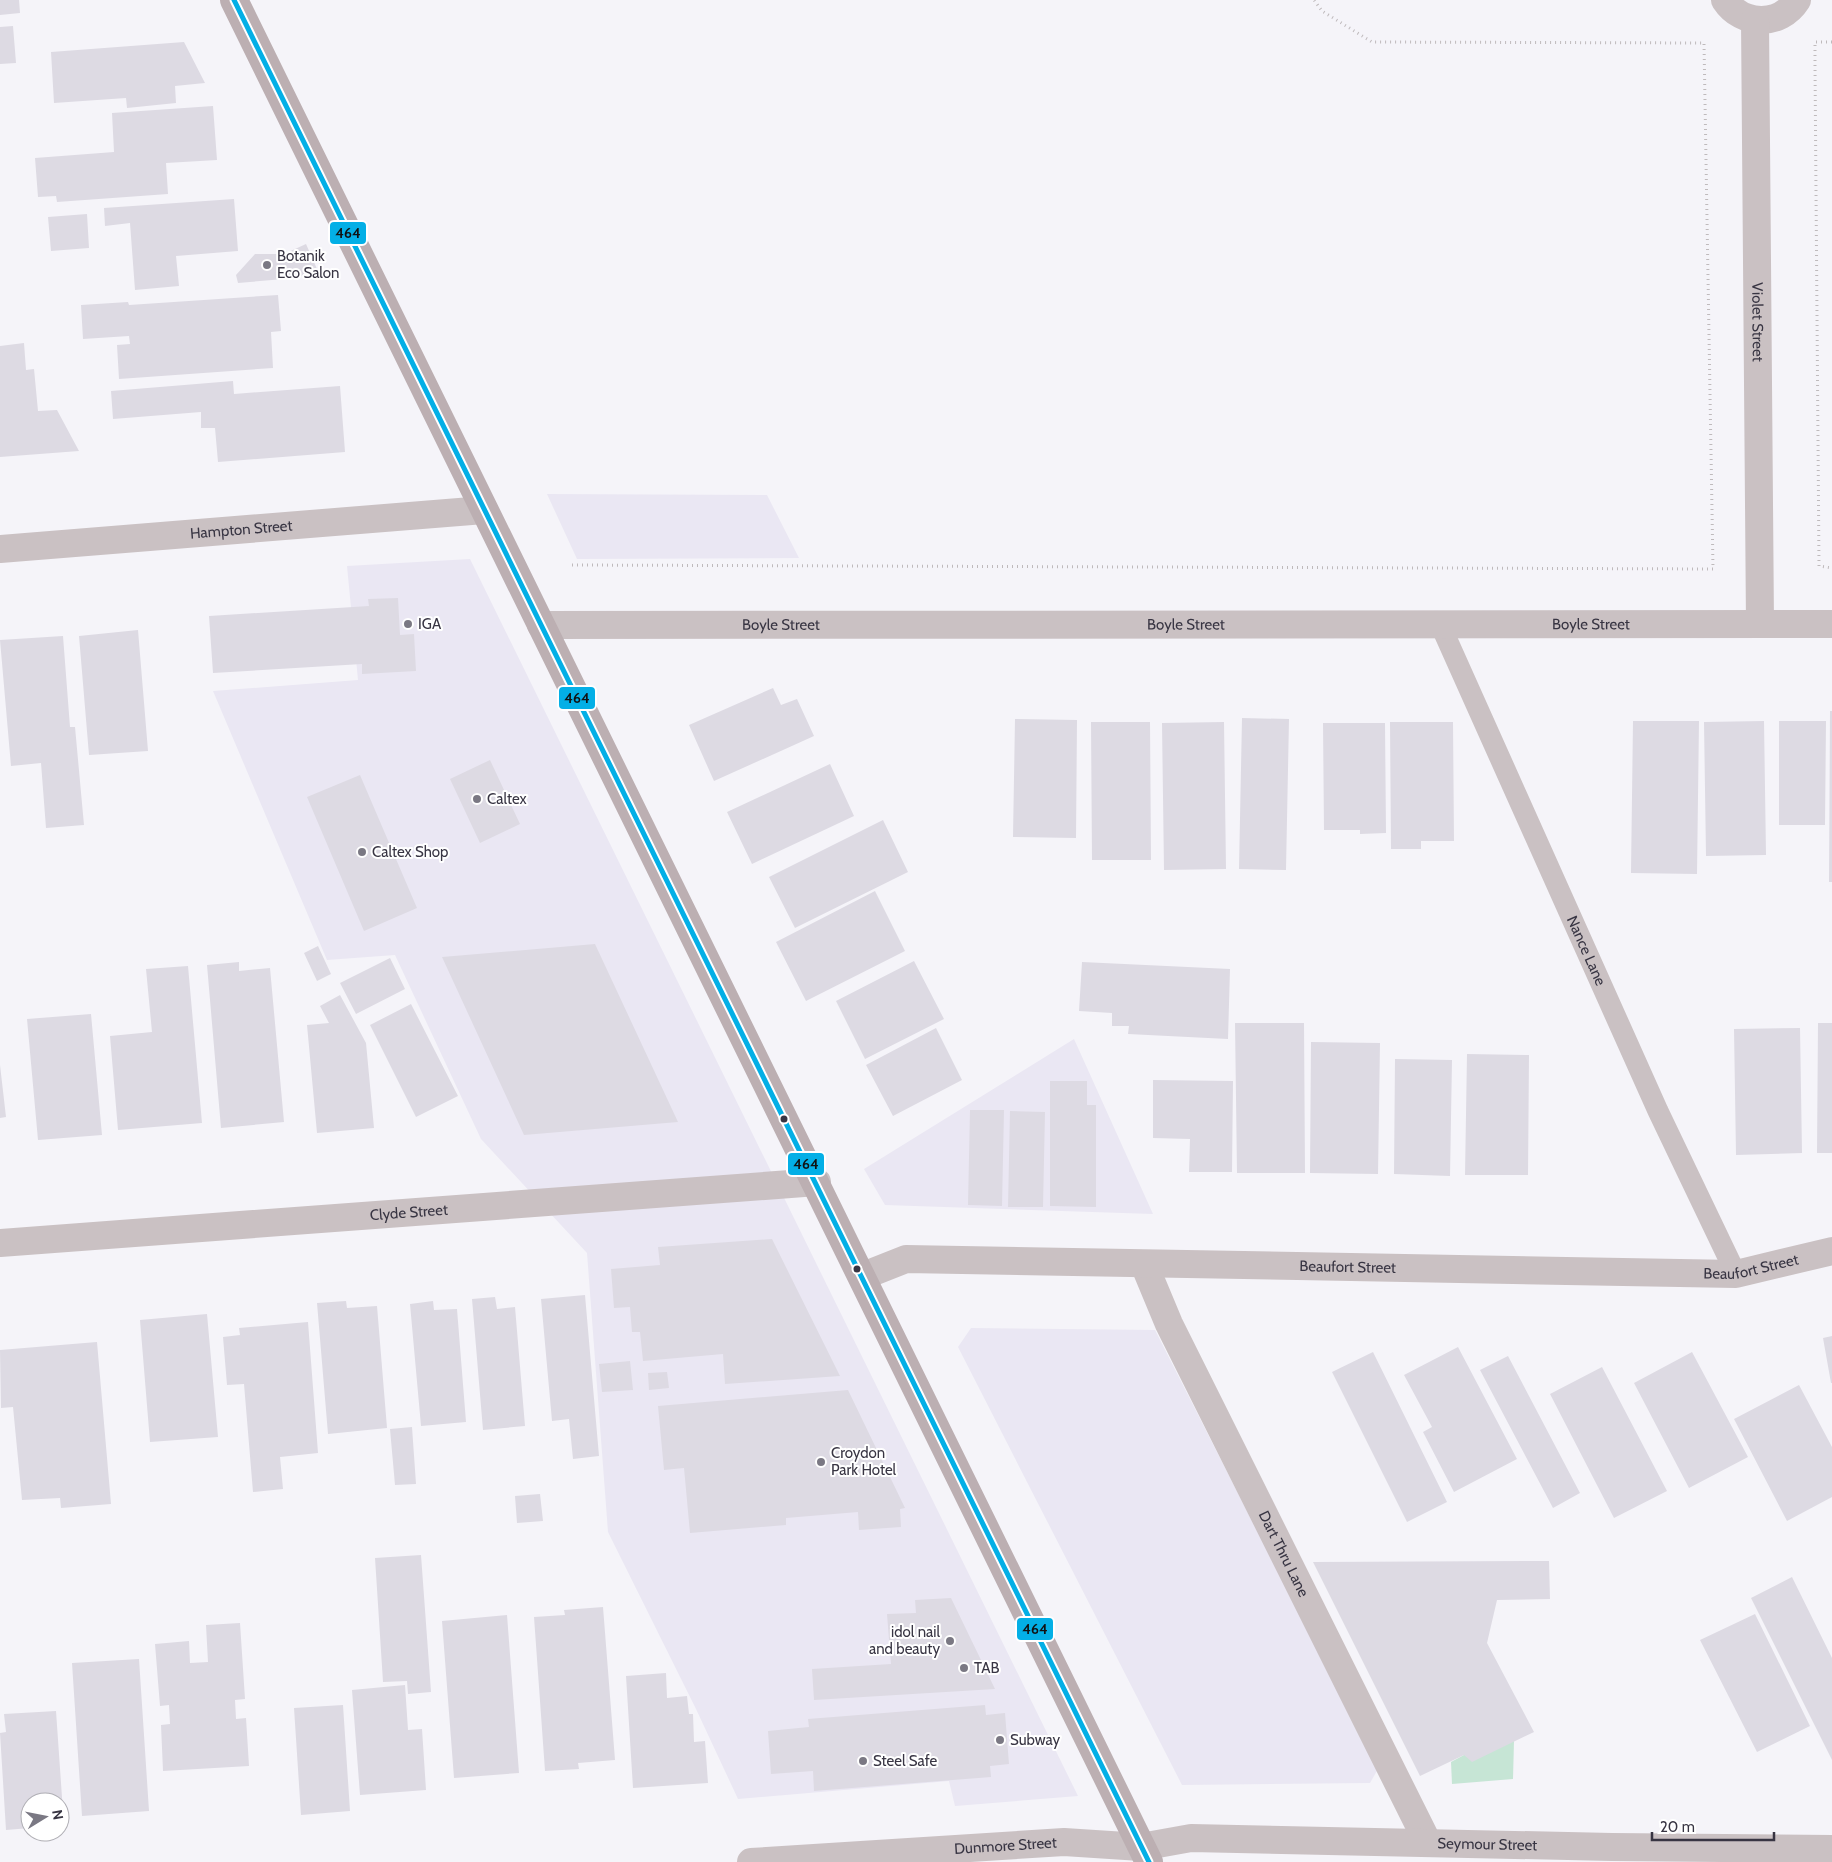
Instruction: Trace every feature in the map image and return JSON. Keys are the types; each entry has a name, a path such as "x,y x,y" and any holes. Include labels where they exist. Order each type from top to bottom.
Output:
{"main road":[{"path":"234,0 863,1276 1145,1854"}],"street":[{"path":"1725,0 1740,16 1755,20 1769,20 1784,14 1797,0"},
{"name":"Violet Street","path":"1755,20 1760,624"},
{"name":"Hampton Street","path":"0,549 484,510"},
{"name":"Boyle Street","path":"541,625 1832,624"},
{"name":"Clyde Street","path":"0,1243 816,1182"},
{"name":"Beaufort Street","path":"863,1276 906,1259 1736,1274 1832,1251"},
{"name":"Dart Thru Lane","path":"1144,1264 1169,1324 1428,1842"},
{"name":"Seymour Street","path":"1145,1854 1191,1838 1603,1847 1832,1849"},
{"name":"Dunmore Street","path":"751,1862 1064,1842 1145,1854"}],"lane":[{"name":"Nance Lane","path":"1440,624 1658,1110 1736,1274"}],"path":[{"path":"572,565 1713,569 1704,43 1372,42 1322,11 1314,0"},
{"path":"1832,42 1815,42 1819,566 1832,568"}],"shaded area":[{"path":"547,494 767,495 799,558 577,559"},
{"path":"470,559 1078,1796 955,1806 949,1781 738,1799 696,1709 608,1532 587,1253 481,1139 395,955 327,960 213,691 358,680 347,566"},
{"path":"1074,1039 1153,1214 885,1205 864,1169"},
{"path":"971,1328 1155,1330 1378,1769 1370,1783 1182,1785 958,1347"}],"green space":[{"path":"1514,1741 1513,1779 1452,1784 1451,1762 1464,1755"}],"building":[{"path":"0,0 19,0 20,13 0,15"},
{"path":"13,26 16,63 0,64 0,27"},
{"path":"184,42 205,83 175,86 176,103 127,108 126,98 54,103 51,52"},
{"path":"213,106 217,160 166,163 168,194 57,202 56,196 38,197 35,158 114,152 112,113"},
{"path":"234,199 238,251 176,256 179,286 135,290 130,223 105,226 104,208"},
{"path":"87,214 89,248 51,251 48,217"},
{"name":"Botanik Eco Salon","path":"306,244 317,269 296,278 238,283 236,275 255,254 284,254"},
{"path":"278,295 281,331 271,332 273,368 119,379 117,345 130,344 129,336 83,339 81,305 128,302 129,305"},
{"path":"24,343 26,370 34,369 38,411 57,410 79,451 0,457 0,346"},
{"path":"233,381 234,394 340,386 345,452 218,462 215,428 201,428 201,412 113,419 111,391"},
{"path":"398,598 400,635 414,634 416,671 362,674 362,664 213,673 209,616 369,606 368,599"},
{"path":"138,630 148,751 89,755 79,636"},
{"path":"63,636 70,727 75,727 84,825 46,828 41,763 11,766 0,640"},
{"path":"773,688 781,705 797,699 814,736 714,781 689,725"},
{"path":"1830,711 1832,711 1832,882 1829,882"},
{"path":"1242,718 1289,719 1286,870 1239,869"},
{"path":"1015,719 1077,720 1076,838 1013,837"},
{"path":"1633,721 1699,721 1697,874 1631,873"},
{"path":"1764,721 1766,855 1706,856 1704,722"},
{"path":"1779,721 1826,721 1825,825 1779,825"},
{"path":"1091,722 1150,722 1151,860 1092,860"},
{"path":"1224,722 1226,869 1164,870 1162,723"},
{"path":"1390,722 1453,722 1454,841 1421,841 1421,849 1391,849"},
{"path":"1323,723 1385,723 1386,833 1360,834 1360,830 1324,830"},
{"path":"490,760 520,824 480,843 450,779"},
{"path":"830,764 854,816 752,864 727,812"},
{"name":"Caltex Shop","path":"360,775 417,908 364,931 307,797"},
{"path":"883,820 908,872 795,928 769,877"},
{"path":"875,891 905,951 806,1001 776,942"},
{"path":"595,944 678,1122 524,1135 442,957"},
{"path":"318,946 331,974 317,981 304,953"},
{"path":"390,958 405,989 356,1014 340,983"},
{"path":"914,961 944,1019 865,1059 836,1001"},
{"path":"239,962 239,971 270,968 284,1122 221,1128 207,965"},
{"path":"1082,962 1230,969 1228,1039 1128,1034 1129,1026 1112,1026 1112,1013 1079,1011"},
{"path":"188,966 202,1123 118,1130 110,1036 152,1032 146,969"},
{"path":"340,995 366,1043 374,1128 317,1133 307,1025 329,1023 320,1006"},
{"path":"411,1004 458,1096 416,1117 370,1025"},
{"path":"91,1014 102,1135 38,1140 27,1019"},
{"path":"1235,1023 1304,1023 1305,1173 1237,1173"},
{"path":"1818,1023 1832,1023 1832,1153 1817,1153"},
{"path":"936,1028 962,1080 893,1116 866,1065"},
{"path":"1800,1028 1802,1153 1736,1155 1734,1029"},
{"path":"1311,1042 1380,1043 1378,1174 1310,1173"},
{"path":"1467,1054 1529,1055 1528,1175 1465,1175"},
{"path":"1395,1059 1452,1060 1450,1176 1394,1174"},
{"path":"0,1065 6,1117 0,1118"},
{"path":"1153,1080 1233,1081 1232,1172 1189,1172 1190,1139 1153,1138"},
{"path":"1050,1081 1087,1081 1087,1105 1096,1105 1096,1207 1050,1206"},
{"path":"970,1110 1004,1110 1002,1206 968,1205"},
{"path":"1010,1111 1045,1112 1043,1207 1008,1207"},
{"path":"772,1239 840,1376 725,1384 723,1354 643,1361 640,1332 632,1332 630,1307 614,1308 611,1269 660,1265 658,1247"},
{"path":"585,1295 599,1456 573,1459 569,1419 552,1421 541,1299"},
{"path":"495,1297 497,1309 515,1307 525,1426 483,1430 472,1299"},
{"path":"346,1301 347,1308 377,1306 387,1428 328,1434 317,1303"},
{"path":"433,1301 434,1310 457,1309 466,1422 421,1426 410,1304"},
{"path":"207,1314 218,1437 150,1442 140,1320"},
{"path":"308,1322 318,1453 280,1457 283,1489 253,1492 244,1384 227,1385 223,1337 240,1335 239,1328"},
{"path":"1832,1336 1832,1383 1831,1383 1823,1338"},
{"path":"97,1342 111,1504 61,1508 60,1498 22,1500 13,1407 1,1408 0,1350"},
{"path":"1458,1347 1517,1459 1454,1492 1423,1432 1432,1427 1404,1375"},
{"path":"1373,1352 1447,1502 1407,1522 1332,1372"},
{"path":"1692,1352 1748,1457 1689,1488 1634,1383"},
{"path":"1508,1356 1580,1493 1553,1508 1480,1370"},
{"path":"630,1361 633,1390 602,1392 599,1364"},
{"path":"1602,1367 1667,1491 1614,1518 1550,1394"},
{"path":"667,1372 669,1388 649,1390 648,1373"},
{"path":"1799,1385 1832,1447 1832,1497 1787,1521 1734,1419"},
{"path":"848,1390 905,1508 900,1509 901,1527 859,1530 858,1512 786,1518 786,1525 690,1533 684,1468 664,1470 658,1406"},
{"path":"412,1427 416,1484 395,1485 390,1429"},
{"path":"540,1494 543,1521 517,1523 515,1496"},
{"path":"421,1555 431,1692 408,1694 407,1681 383,1682 375,1558"},
{"path":"1549,1561 1550,1599 1497,1600 1487,1643 1534,1732 1472,1762 1464,1755 1420,1776 1313,1562"},
{"path":"1792,1577 1832,1658 1832,1760 1751,1598"},
{"path":"951,1598 995,1689 814,1700 812,1669 891,1664 887,1614 916,1613 915,1600"},
{"path":"603,1607 615,1760 578,1763 579,1769 545,1771 534,1617 565,1615 564,1610"},
{"path":"1755,1614 1810,1726 1757,1752 1700,1640"},
{"path":"507,1615 519,1773 454,1778 442,1621"},
{"path":"240,1623 245,1699 235,1700 236,1719 246,1718 249,1766 163,1771 161,1725 170,1724 169,1705 160,1706 155,1644 189,1641 190,1663 208,1662 206,1625"},
{"path":"139,1659 149,1811 82,1816 72,1663"},
{"path":"666,1673 667,1698 687,1696 689,1714 693,1714 694,1742 705,1741 708,1783 633,1788 626,1676"},
{"path":"405,1685 408,1730 422,1729 426,1790 360,1795 352,1690"},
{"path":"343,1705 350,1811 301,1815 294,1708"},
{"path":"985,1705 986,1715 1005,1713 1009,1764 990,1766 991,1777 814,1791 813,1771 771,1774 768,1731 809,1727 808,1719"},
{"path":"56,1711 62,1792 20,1792 20,1829 6,1830 0,1733 6,1732 4,1714"}],"transit line":[{"name":"464","path":"234,0 1149,1862"}],"place":[{"name":"Botanik Eco Salon","path":"267,265"},
{"name":"IGA","path":"408,624"},
{"name":"Caltex","path":"477,799"},
{"name":"Caltex Shop","path":"362,852"},
{"name":"Croydon Park Hotel","path":"821,1462"},
{"name":"idol nail and beauty","path":"950,1641"},
{"name":"TAB","path":"964,1668"},
{"name":"Subway","path":"1000,1740"},
{"name":"Steel Safe","path":"863,1761"}]}
